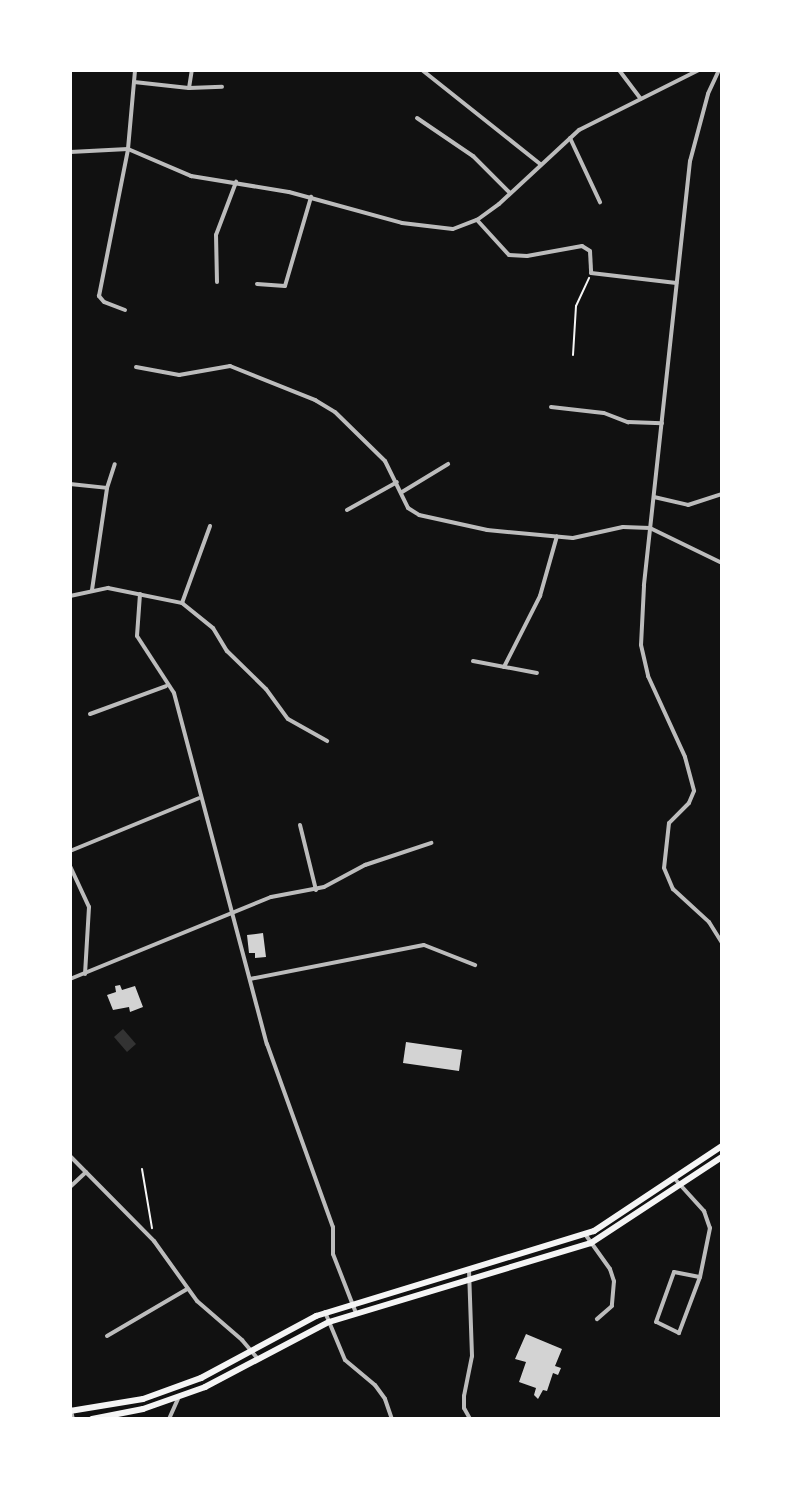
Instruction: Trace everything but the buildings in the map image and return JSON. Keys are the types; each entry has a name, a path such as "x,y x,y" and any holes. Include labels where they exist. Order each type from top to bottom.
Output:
{"main road":[{"path":"71,1409 143,1399 201,1378 325,1312 585,1234 607,1224 722,1146"},
{"path":"92,1419 143,1409 179,1396 329,1322 591,1243 681,1187 722,1157"}],"street":[{"path":"125,310 104,302 99,296 128,149 135,70"},
{"path":"189,88 192,70"},
{"path":"422,70 540,164"},
{"path":"619,70 641,99"},
{"path":"70,152 128,149 177,172 311,197 402,223 453,229 477,220 577,131 699,70"},
{"path":"721,71 708,94 690,161 644,586 643,662 685,757 694,791 689,803 669,823 664,868 673,889 709,922 722,943"},
{"path":"134,82 189,88 222,87"},
{"path":"417,118 473,156 510,193"},
{"path":"570,138 600,202"},
{"path":"217,282 216,235 236,182"},
{"path":"257,284 285,286 311,197"},
{"path":"477,220 509,255 527,256 587,247 592,257 591,273 676,283"},
{"path":"136,367 179,375 230,366 315,400 335,412 373,448 397,482 408,508 426,517 487,530 573,538 623,527 650,528 722,563"},
{"path":"551,407 604,413 628,422 662,423"},
{"path":"92,590 107,488 115,464"},
{"path":"402,492 448,464"},
{"path":"347,510 397,482"},
{"path":"70,484 107,488"},
{"path":"654,497 688,505 722,494"},
{"path":"182,603 210,526"},
{"path":"504,667 540,596 557,536"},
{"path":"70,596 108,588 182,603 213,628 227,651 266,689 288,719 327,741"},
{"path":"140,594 137,636 166,686 174,693 199,798 267,1044 333,1227 333,1254 356,1313"},
{"path":"473,661 537,673"},
{"path":"90,714 157,686 166,686"},
{"path":"70,851 199,798"},
{"path":"300,825 316,890"},
{"path":"70,979 271,897 316,890 365,865 431,843"},
{"path":"70,866 89,907 85,974"},
{"path":"250,979 424,945 475,965"},
{"path":"70,1156 154,1241 187,1289 258,1359"},
{"path":"70,1187 86,1172"},
{"path":"674,1178 710,1220 700,1277 679,1333 656,1322 674,1272 700,1277"},
{"path":"585,1234 610,1269 615,1292 612,1306 597,1319"},
{"path":"469,1270 472,1356 464,1408 470,1419"},
{"path":"107,1336 187,1289"},
{"path":"325,1312 345,1360 375,1385 385,1399 392,1419"},
{"path":"170,1418 179,1396"},
{"path":"71,1409 73,1419"}],"path":[{"path":"573,355 576,306 591,273"},
{"path":"142,1169 154,1241"}],"shaded area":[{"path":"123,1029 136,1044 127,1052 114,1037"}]}
